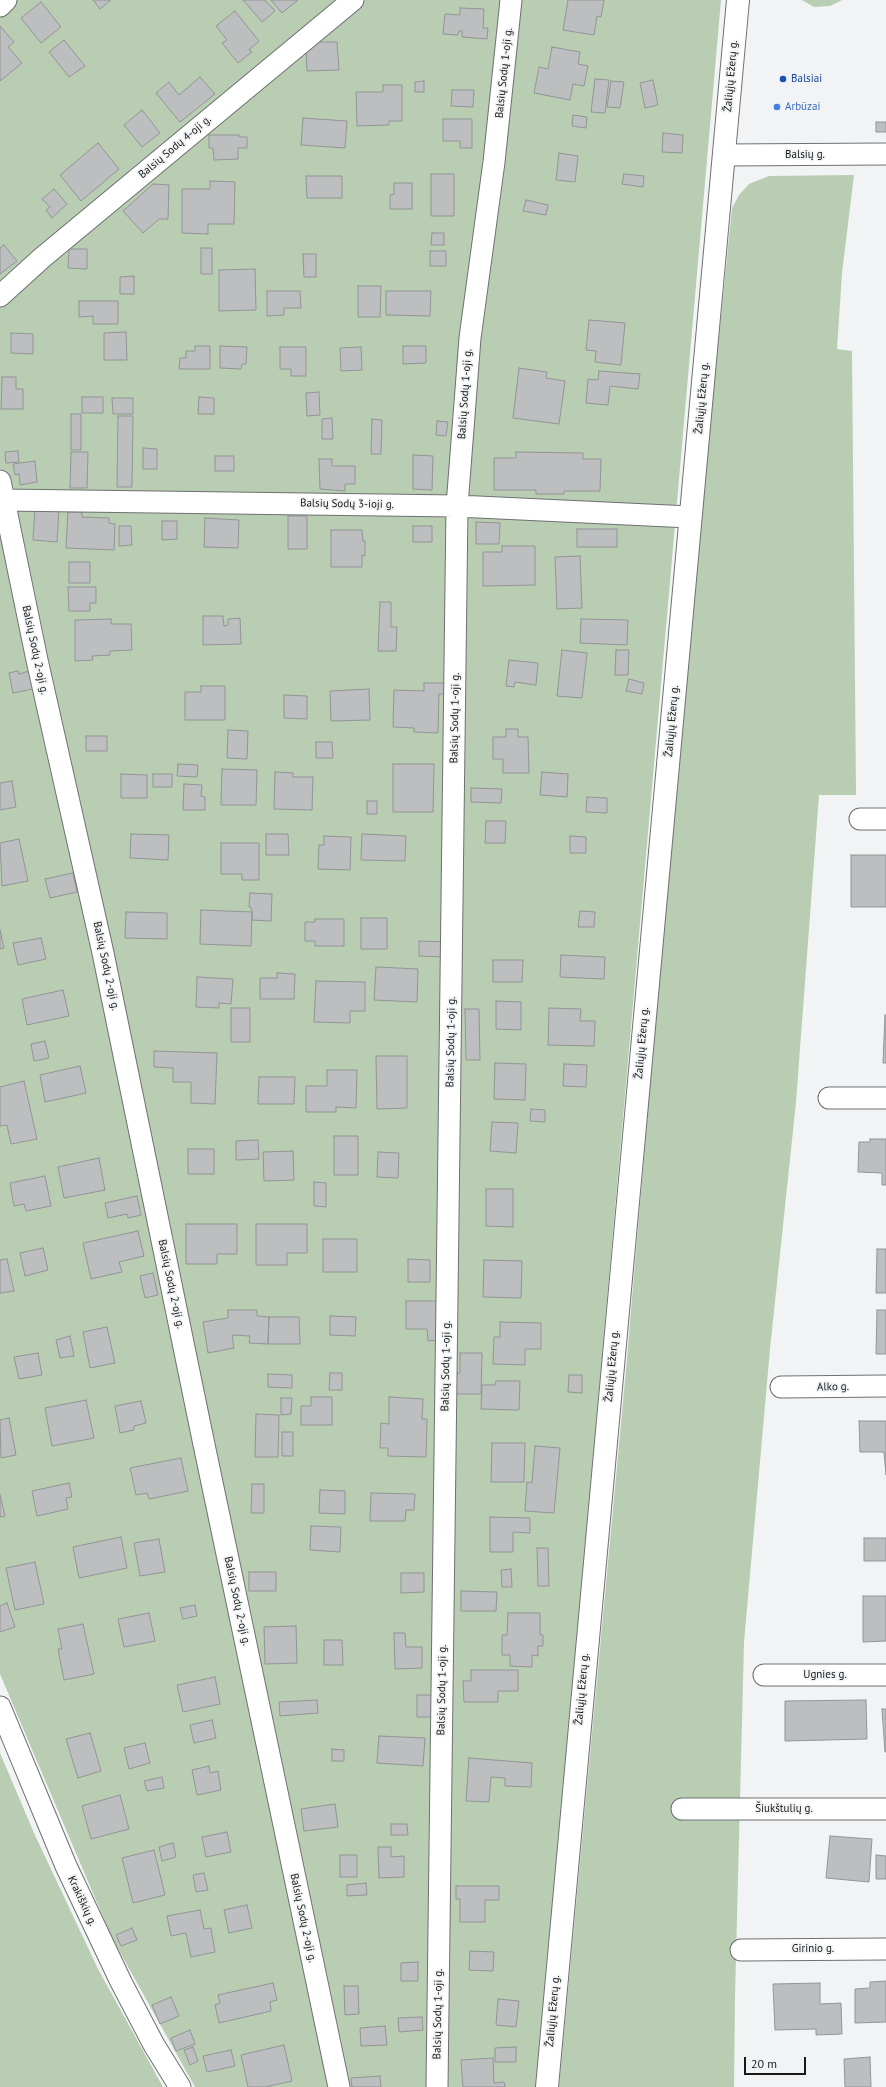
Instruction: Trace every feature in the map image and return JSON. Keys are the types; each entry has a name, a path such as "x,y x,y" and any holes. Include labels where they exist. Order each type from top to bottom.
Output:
{"main road":[{"name":"Žaliųjų Ežerų g.","path":"547,2087 738,0"}],"street":[{"path":"0,6 6,0"},
{"name":"Balsių Sodų 4-oji g.","path":"0,296 43,257 353,0"},
{"name":"Balsių Sodų 1-oji g.","path":"438,2087 457,506 470,338 494,162 511,0"},
{"name":"Balsių g.","path":"724,155 886,154"},
{"name":"Balsių Sodų 3-ioji g.","path":"2,491 457,506 690,517"},
{"name":"Balsių Sodų 2-oji g.","path":"2,491 37,660 103,953 200,1428 339,2087"},
{"path":"860,819 886,819"},
{"path":"829,1098 886,1098"},
{"name":"Alko g.","path":"781,1387 886,1386"},
{"name":"Ugnies g.","path":"764,1675 886,1675"},
{"name":"Krakiškių g.","path":"0,1707 66,1866 111,1962 154,2045 180,2087"},
{"name":"Šiukštulių g.","path":"682,1809 886,1810"},
{"name":"Girinio g.","path":"741,1950 886,1949"}],"green space":[{"path":"0,0 721,0 538,2087 195,2087 112,1938 0,1674"},
{"path":"802,0 842,0 830,6 814,7"},
{"path":"854,175 842,273 837,349 852,351 856,795 819,795 796,1102 770,1349 744,1642 734,2087 559,2087 626,1370 685,672 732,208 739,195 749,184 769,176"},
{"path":"0,1753 34,1833 98,1969 163,2087 0,2087"}],"building":[{"path":"93,0 111,0 100,9"},
{"path":"243,0 265,0 275,11 262,22"},
{"path":"271,0 298,0 282,13"},
{"path":"568,0 604,0 601,17 597,16 594,35 563,30"},
{"path":"41,2 61,27 41,43 21,18"},
{"path":"460,8 484,9 483,28 488,28 487,39 462,37 462,31 459,31 458,35 443,34 445,14 460,15"},
{"path":"235,11 259,41 249,50 252,52 238,63 222,43 227,40 216,26"},
{"path":"0,26 14,42 8,47 22,63 0,81"},
{"path":"64,40 85,66 69,77 49,52"},
{"path":"316,42 337,42 339,70 307,71 306,48"},
{"path":"552,47 580,52 578,64 588,66 584,86 573,84 570,100 534,93 539,67 548,69"},
{"path":"200,77 215,94 180,122 156,93 169,82 179,95"},
{"path":"595,79 609,80 605,113 591,112"},
{"path":"653,80 658,105 645,108 640,83"},
{"path":"424,81 424,92 415,92 415,82"},
{"path":"611,81 624,82 620,108 607,107"},
{"path":"383,85 402,85 402,121 389,121 389,125 357,126 356,92 383,92"},
{"path":"452,90 474,90 473,107 451,106"},
{"path":"142,110 160,133 142,147 124,125"},
{"path":"573,115 587,117 586,128 572,126"},
{"path":"303,118 347,121 345,148 301,145"},
{"path":"443,119 472,119 472,148 460,148 460,141 443,141"},
{"path":"876,122 886,122 886,132 876,132"},
{"path":"663,133 683,135 682,153 662,152"},
{"path":"209,135 239,135 239,137 247,137 247,148 238,148 238,159 214,160 213,148 209,148"},
{"path":"98,143 119,169 81,201 60,175"},
{"path":"559,153 578,156 575,182 556,180"},
{"path":"431,174 454,174 454,216 431,216"},
{"path":"624,174 644,176 643,187 622,184"},
{"path":"306,176 342,176 342,198 307,198"},
{"path":"210,181 235,182 234,224 208,224 208,234 182,233 182,189 210,189"},
{"path":"394,183 412,183 412,209 390,209 390,195 394,194"},
{"path":"153,184 169,185 168,219 159,219 143,233 123,211"},
{"path":"54,189 67,204 52,218 46,210 50,207 42,199"},
{"path":"526,200 548,205 546,215 523,211"},
{"path":"432,233 444,233 444,245 431,245"},
{"path":"4,245 17,261 0,274 0,248"},
{"path":"201,248 212,248 212,274 201,274"},
{"path":"69,249 87,249 87,269 68,268"},
{"path":"430,251 446,251 446,266 430,266"},
{"path":"303,254 316,254 316,277 304,277"},
{"path":"255,269 256,310 219,311 219,270"},
{"path":"134,276 134,294 120,294 120,277"},
{"path":"358,286 381,286 380,317 358,317"},
{"path":"267,291 300,291 301,308 284,308 284,315 267,316"},
{"path":"386,291 431,291 430,316 386,315"},
{"path":"79,301 118,301 118,324 93,324 93,316 79,317"},
{"path":"589,320 625,323 621,365 595,362 596,351 586,350"},
{"path":"126,332 127,360 104,360 104,333"},
{"path":"11,333 33,334 33,354 11,353"},
{"path":"195,346 210,346 210,369 179,369 180,358 186,358 186,351 195,351"},
{"path":"220,346 247,347 246,364 242,364 241,369 220,368"},
{"path":"403,346 426,346 426,363 403,364"},
{"path":"280,347 306,347 306,376 291,376 291,369 280,369"},
{"path":"361,347 362,370 341,371 340,348"},
{"path":"519,368 547,372 546,378 565,381 559,424 513,418"},
{"path":"599,371 640,374 638,389 610,386 608,405 586,403 588,379 598,380"},
{"path":"2,377 16,377 16,389 23,389 23,409 1,409"},
{"path":"319,392 320,415 307,416 306,393"},
{"path":"82,397 103,397 103,413 82,413"},
{"path":"199,397 214,398 214,414 198,414"},
{"path":"112,398 133,398 133,414 113,414"},
{"path":"71,414 81,414 81,450 71,450"},
{"path":"118,416 133,416 132,487 117,487"},
{"path":"332,418 333,439 322,439 322,419"},
{"path":"372,419 382,420 381,454 371,454"},
{"path":"437,421 448,422 446,436 436,435"},
{"path":"143,448 157,449 157,469 143,469"},
{"path":"18,451 19,462 6,463 5,452"},
{"path":"71,452 88,452 87,488 70,488"},
{"path":"516,452 583,453 583,459 601,459 600,491 564,491 564,494 536,494 536,490 494,490 494,458 516,458"},
{"path":"413,455 433,456 432,490 413,489"},
{"path":"215,456 234,456 234,471 215,471"},
{"path":"319,459 332,459 332,466 355,466 355,484 345,484 345,491 320,489"},
{"path":"35,461 37,482 20,485 19,474 15,475 13,464"},
{"path":"35,508 59,510 57,542 33,540"},
{"path":"68,512 82,512 82,517 109,518 109,523 115,524 114,550 66,548"},
{"path":"288,516 307,516 307,549 288,549"},
{"path":"205,518 239,520 238,548 204,547"},
{"path":"162,521 177,521 177,539 162,540"},
{"path":"476,522 500,523 499,544 476,544"},
{"path":"119,526 131,526 132,545 119,546"},
{"path":"413,526 432,526 432,542 413,542"},
{"path":"577,529 617,529 617,547 577,547"},
{"path":"331,530 362,530 363,541 365,541 365,556 362,555 362,567 331,567"},
{"path":"502,546 535,546 535,585 483,586 483,552 502,552"},
{"path":"580,556 582,608 557,609 555,557"},
{"path":"69,562 90,562 90,583 69,583"},
{"path":"68,587 96,587 96,603 90,603 90,611 69,611"},
{"path":"380,602 391,602 391,627 397,627 396,651 378,651"},
{"path":"203,616 223,616 224,626 228,625 228,619 240,618 241,644 203,645"},
{"path":"111,619 111,624 131,624 132,650 110,651 110,655 92,656 93,660 75,661 75,620"},
{"path":"581,619 628,620 627,645 580,643"},
{"path":"562,650 587,653 582,698 557,696"},
{"path":"616,650 629,650 628,675 615,675"},
{"path":"509,660 538,663 536,685 515,682 514,687 506,686"},
{"path":"18,671 19,674 29,671 33,689 13,693 9,673"},
{"path":"629,679 644,683 642,694 626,691"},
{"path":"424,683 445,683 445,694 439,694 438,733 414,732 414,728 393,727 394,690 424,691"},
{"path":"201,686 225,686 225,720 185,720 185,692 201,692"},
{"path":"369,689 370,720 331,721 330,691"},
{"path":"284,695 307,696 307,719 284,718"},
{"path":"506,729 518,729 518,737 528,737 529,773 503,773 503,759 493,759 493,737 506,737"},
{"path":"228,730 248,731 247,759 227,758"},
{"path":"86,736 107,736 107,751 86,751"},
{"path":"316,742 332,742 333,758 316,758"},
{"path":"178,764 198,765 197,777 177,776"},
{"path":"393,764 434,764 433,812 393,812"},
{"path":"222,769 257,770 256,805 221,805"},
{"path":"275,772 293,773 293,777 313,777 312,810 274,809"},
{"path":"542,772 568,774 567,797 540,795"},
{"path":"121,774 147,775 147,798 121,798"},
{"path":"153,774 172,774 172,787 153,787"},
{"path":"12,781 16,807 0,810 0,783"},
{"path":"184,784 202,785 201,796 205,797 205,810 183,810"},
{"path":"471,788 502,789 501,803 471,802"},
{"path":"587,797 607,798 607,813 586,812"},
{"path":"367,801 377,801 377,814 367,814"},
{"path":"486,821 506,821 505,843 485,843"},
{"path":"131,834 169,835 168,860 130,858"},
{"path":"266,834 288,834 289,855 266,855"},
{"path":"362,834 406,836 405,861 361,860"},
{"path":"324,836 351,837 350,870 318,869 319,845 324,845"},
{"path":"570,836 586,837 586,853 570,853"},
{"path":"19,839 28,881 2,886 0,843"},
{"path":"221,843 259,843 259,880 242,880 242,874 221,874"},
{"path":"851,855 886,855 886,907 851,907"},
{"path":"73,873 77,892 50,898 45,879"},
{"path":"250,893 272,894 271,921 252,920 251,907 249,907"},
{"path":"201,910 252,912 251,946 200,944"},
{"path":"580,911 595,912 594,927 578,927"},
{"path":"126,912 167,913 167,939 125,938"},
{"path":"361,918 387,918 387,949 361,949"},
{"path":"315,919 344,919 344,946 315,946 315,941 305,941 305,922 315,922"},
{"path":"0,930 4,948 0,949"},
{"path":"41,938 46,959 18,965 13,943"},
{"path":"419,941 445,942 444,957 419,956"},
{"path":"561,955 605,957 604,979 560,977"},
{"path":"493,960 523,960 522,982 493,982"},
{"path":"376,967 418,969 417,1002 374,1000"},
{"path":"277,973 295,974 294,999 260,999 260,978 277,978"},
{"path":"197,977 233,979 231,1004 219,1003 219,1008 196,1007"},
{"path":"316,981 365,982 365,1011 350,1011 350,1023 314,1022"},
{"path":"63,990 69,1016 27,1025 22,999"},
{"path":"496,1001 521,1002 521,1030 496,1029"},
{"path":"231,1008 250,1008 250,1042 231,1042"},
{"path":"549,1008 581,1009 580,1021 595,1021 594,1046 548,1045"},
{"path":"465,1009 479,1009 480,1060 466,1060"},
{"path":"885,1015 886,1063 883,1063"},
{"path":"45,1041 49,1058 34,1061 31,1044"},
{"path":"154,1051 217,1053 215,1104 191,1103 191,1082 173,1082 173,1068 154,1067"},
{"path":"376,1056 407,1056 407,1108 377,1109"},
{"path":"495,1063 526,1064 525,1100 494,1099"},
{"path":"564,1064 587,1065 586,1087 563,1086"},
{"path":"80,1066 86,1093 45,1102 40,1075"},
{"path":"327,1070 357,1070 356,1108 336,1107 336,1112 306,1112 306,1086 327,1086"},
{"path":"259,1077 295,1077 294,1104 258,1104"},
{"path":"24,1081 37,1139 11,1144 7,1125 0,1126 0,1087"},
{"path":"531,1109 545,1110 545,1122 530,1121"},
{"path":"492,1122 518,1123 516,1153 490,1151"},
{"path":"334,1136 358,1136 358,1175 334,1175"},
{"path":"870,1139 886,1139 886,1185 882,1185 882,1173 858,1172 859,1142 870,1142"},
{"path":"258,1140 259,1159 236,1160 236,1141"},
{"path":"188,1149 214,1149 214,1174 188,1174"},
{"path":"293,1151 294,1180 264,1181 263,1152"},
{"path":"378,1152 399,1153 398,1178 377,1177"},
{"path":"99,1158 105,1190 64,1198 58,1167"},
{"path":"45,1176 51,1206 26,1211 24,1204 14,1206 10,1183"},
{"path":"314,1182 326,1183 326,1207 314,1206"},
{"path":"486,1189 513,1189 513,1227 486,1226"},
{"path":"137,1196 141,1215 128,1218 127,1214 108,1218 105,1203"},
{"path":"186,1224 237,1224 237,1254 217,1254 217,1264 186,1264"},
{"path":"256,1224 307,1224 307,1253 287,1253 287,1265 256,1265"},
{"path":"138,1231 144,1256 119,1262 122,1272 91,1279 83,1243"},
{"path":"323,1239 357,1239 357,1272 323,1272"},
{"path":"43,1248 48,1270 25,1276 20,1253"},
{"path":"877,1249 886,1249 886,1293 876,1293"},
{"path":"7,1259 14,1291 0,1293 0,1260"},
{"path":"408,1259 430,1260 430,1282 408,1282"},
{"path":"484,1260 522,1261 521,1298 483,1297"},
{"path":"153,1273 158,1295 145,1298 140,1276"},
{"path":"406,1301 439,1301 439,1340 428,1341 427,1329 406,1329"},
{"path":"228,1310 257,1310 257,1316 269,1317 268,1344 249,1343 250,1336 232,1335 234,1348 208,1353 203,1322 228,1318"},
{"path":"877,1310 886,1310 886,1354 876,1354"},
{"path":"330,1316 356,1317 355,1336 330,1335"},
{"path":"269,1317 299,1317 300,1344 268,1344"},
{"path":"500,1322 541,1323 541,1349 525,1349 525,1365 493,1364 494,1337 500,1337"},
{"path":"107,1327 115,1363 90,1368 83,1332"},
{"path":"70,1336 74,1356 60,1358 56,1340"},
{"path":"38,1353 42,1375 19,1379 14,1357"},
{"path":"460,1353 482,1353 481,1394 454,1394 455,1373 460,1373"},
{"path":"330,1373 342,1373 342,1390 329,1390"},
{"path":"268,1374 292,1375 292,1388 268,1387"},
{"path":"569,1375 582,1375 582,1393 568,1392"},
{"path":"496,1381 520,1381 519,1410 481,1409 482,1385 495,1385"},
{"path":"311,1397 332,1397 332,1425 301,1425 301,1406 311,1406"},
{"path":"389,1397 423,1399 422,1419 427,1419 426,1457 388,1456 388,1448 380,1448 381,1423 389,1424"},
{"path":"281,1398 292,1398 291,1414 281,1415"},
{"path":"86,1400 94,1438 52,1446 45,1408"},
{"path":"141,1401 146,1423 134,1426 134,1430 120,1433 115,1406"},
{"path":"256,1414 279,1415 278,1457 255,1457"},
{"path":"9,1418 16,1455 1,1458 0,1420"},
{"path":"859,1421 886,1421 886,1475 884,1452 860,1452"},
{"path":"282,1432 293,1432 293,1456 282,1456"},
{"path":"492,1443 525,1443 524,1482 491,1482"},
{"path":"535,1446 560,1448 554,1513 525,1511 527,1482 532,1483"},
{"path":"181,1458 188,1491 149,1499 147,1493 136,1495 130,1468"},
{"path":"69,1483 72,1497 66,1498 68,1509 37,1516 32,1491"},
{"path":"252,1484 264,1484 264,1513 251,1513"},
{"path":"320,1490 345,1491 345,1514 319,1513"},
{"path":"371,1493 415,1494 414,1510 406,1510 405,1521 370,1521"},
{"path":"0,1495 5,1516 0,1517"},
{"path":"490,1517 530,1518 530,1533 513,1532 513,1552 490,1552"},
{"path":"311,1526 341,1527 340,1552 310,1550"},
{"path":"121,1537 127,1568 79,1578 73,1547"},
{"path":"864,1538 886,1538 886,1561 864,1561"},
{"path":"159,1539 165,1572 140,1576 134,1543"},
{"path":"537,1548 548,1548 549,1586 538,1586"},
{"path":"35,1562 44,1604 15,1610 6,1568"},
{"path":"511,1569 512,1587 502,1587 501,1570"},
{"path":"249,1572 276,1572 276,1591 249,1591"},
{"path":"401,1573 424,1573 424,1592 401,1593"},
{"path":"461,1591 497,1592 496,1611 461,1611"},
{"path":"863,1596 886,1596 886,1641 863,1642"},
{"path":"7,1603 15,1627 0,1632 0,1606"},
{"path":"195,1605 197,1616 183,1619 180,1608"},
{"path":"149,1613 155,1641 124,1647 118,1619"},
{"path":"508,1613 540,1613 540,1635 543,1635 543,1646 538,1646 538,1656 532,1655 532,1667 510,1666 510,1655 502,1655 502,1635 507,1635"},
{"path":"83,1624 94,1674 64,1680 58,1649 62,1649 58,1629"},
{"path":"296,1626 297,1663 265,1664 264,1627"},
{"path":"394,1633 405,1633 406,1647 422,1647 422,1668 395,1669"},
{"path":"324,1640 342,1640 343,1665 324,1665"},
{"path":"471,1670 518,1670 518,1691 498,1691 498,1702 464,1702 463,1681 471,1681"},
{"path":"215,1677 220,1704 183,1712 177,1685"},
{"path":"417,1695 433,1695 433,1717 417,1717"},
{"path":"317,1700 318,1713 280,1716 279,1702"},
{"path":"866,1700 867,1739 785,1741 785,1701"},
{"path":"882,1709 886,1709 886,1752 885,1752"},
{"path":"212,1720 216,1738 194,1743 190,1725"},
{"path":"90,1733 101,1771 78,1778 66,1739"},
{"path":"379,1736 425,1738 423,1766 377,1763"},
{"path":"145,1743 150,1763 129,1769 124,1748"},
{"path":"332,1749 344,1750 344,1761 332,1761"},
{"path":"469,1758 532,1763 531,1787 505,1786 505,1778 491,1777 489,1802 466,1801"},
{"path":"209,1766 210,1773 218,1771 221,1790 197,1795 192,1770"},
{"path":"162,1777 164,1788 147,1791 144,1781"},
{"path":"120,1795 129,1829 91,1839 82,1806"},
{"path":"335,1804 338,1827 304,1831 301,1809"},
{"path":"391,1824 407,1824 408,1835 391,1835"},
{"path":"227,1832 231,1852 206,1857 202,1837"},
{"path":"830,1836 872,1839 869,1882 826,1878"},
{"path":"173,1843 176,1857 162,1861 159,1847"},
{"path":"378,1847 391,1847 391,1857 404,1856 404,1877 379,1878"},
{"path":"154,1850 165,1895 133,1903 122,1858"},
{"path":"340,1855 357,1855 357,1877 340,1877"},
{"path":"876,1855 886,1856 886,1879 876,1879"},
{"path":"204,1873 208,1890 196,1892 193,1875"},
{"path":"366,1883 367,1895 347,1896 347,1885"},
{"path":"456,1886 499,1886 499,1900 485,1900 485,1922 460,1922 460,1899 456,1899"},
{"path":"247,1905 252,1928 229,1933 224,1910"},
{"path":"200,1910 204,1929 211,1928 215,1952 191,1957 186,1933 171,1936 167,1916"},
{"path":"132,1928 137,1940 121,1946 116,1935"},
{"path":"470,1951 494,1952 493,1971 469,1970"},
{"path":"418,1962 418,1981 401,1981 401,1963"},
{"path":"886,1981 886,2022 855,2023 855,1989 870,1988 870,1982"},
{"path":"273,1983 277,2000 270,2002 271,2011 219,2023 215,2005 220,2003 218,1995"},
{"path":"820,1983 820,2004 841,2003 842,2034 816,2035 816,2029 775,2030 773,1984"},
{"path":"344,1986 358,1986 359,2014 345,2015"},
{"path":"171,1997 179,2016 160,2024 152,2005"},
{"path":"498,1999 519,2001 516,2027 496,2025"},
{"path":"422,2017 423,2030 399,2032 398,2018"},
{"path":"385,2026 387,2045 361,2046 360,2028"},
{"path":"190,2030 195,2044 176,2051 171,2038"},
{"path":"284,2045 292,2081 265,2087 248,2087 241,2055"},
{"path":"193,2047 198,2061 190,2065 184,2050"},
{"path":"516,2047 516,2062 495,2062 495,2048"},
{"path":"231,2050 235,2066 207,2072 203,2056"},
{"path":"870,2057 871,2087 845,2087 844,2059"},
{"path":"493,2058 494,2083 504,2082 505,2087 463,2087 461,2060"},
{"path":"380,2076 381,2087 352,2087 351,2078"}],"place":[{"name":"Balsiai","path":"783,79"},
{"name":"Arbūzai","path":"777,107"}]}
